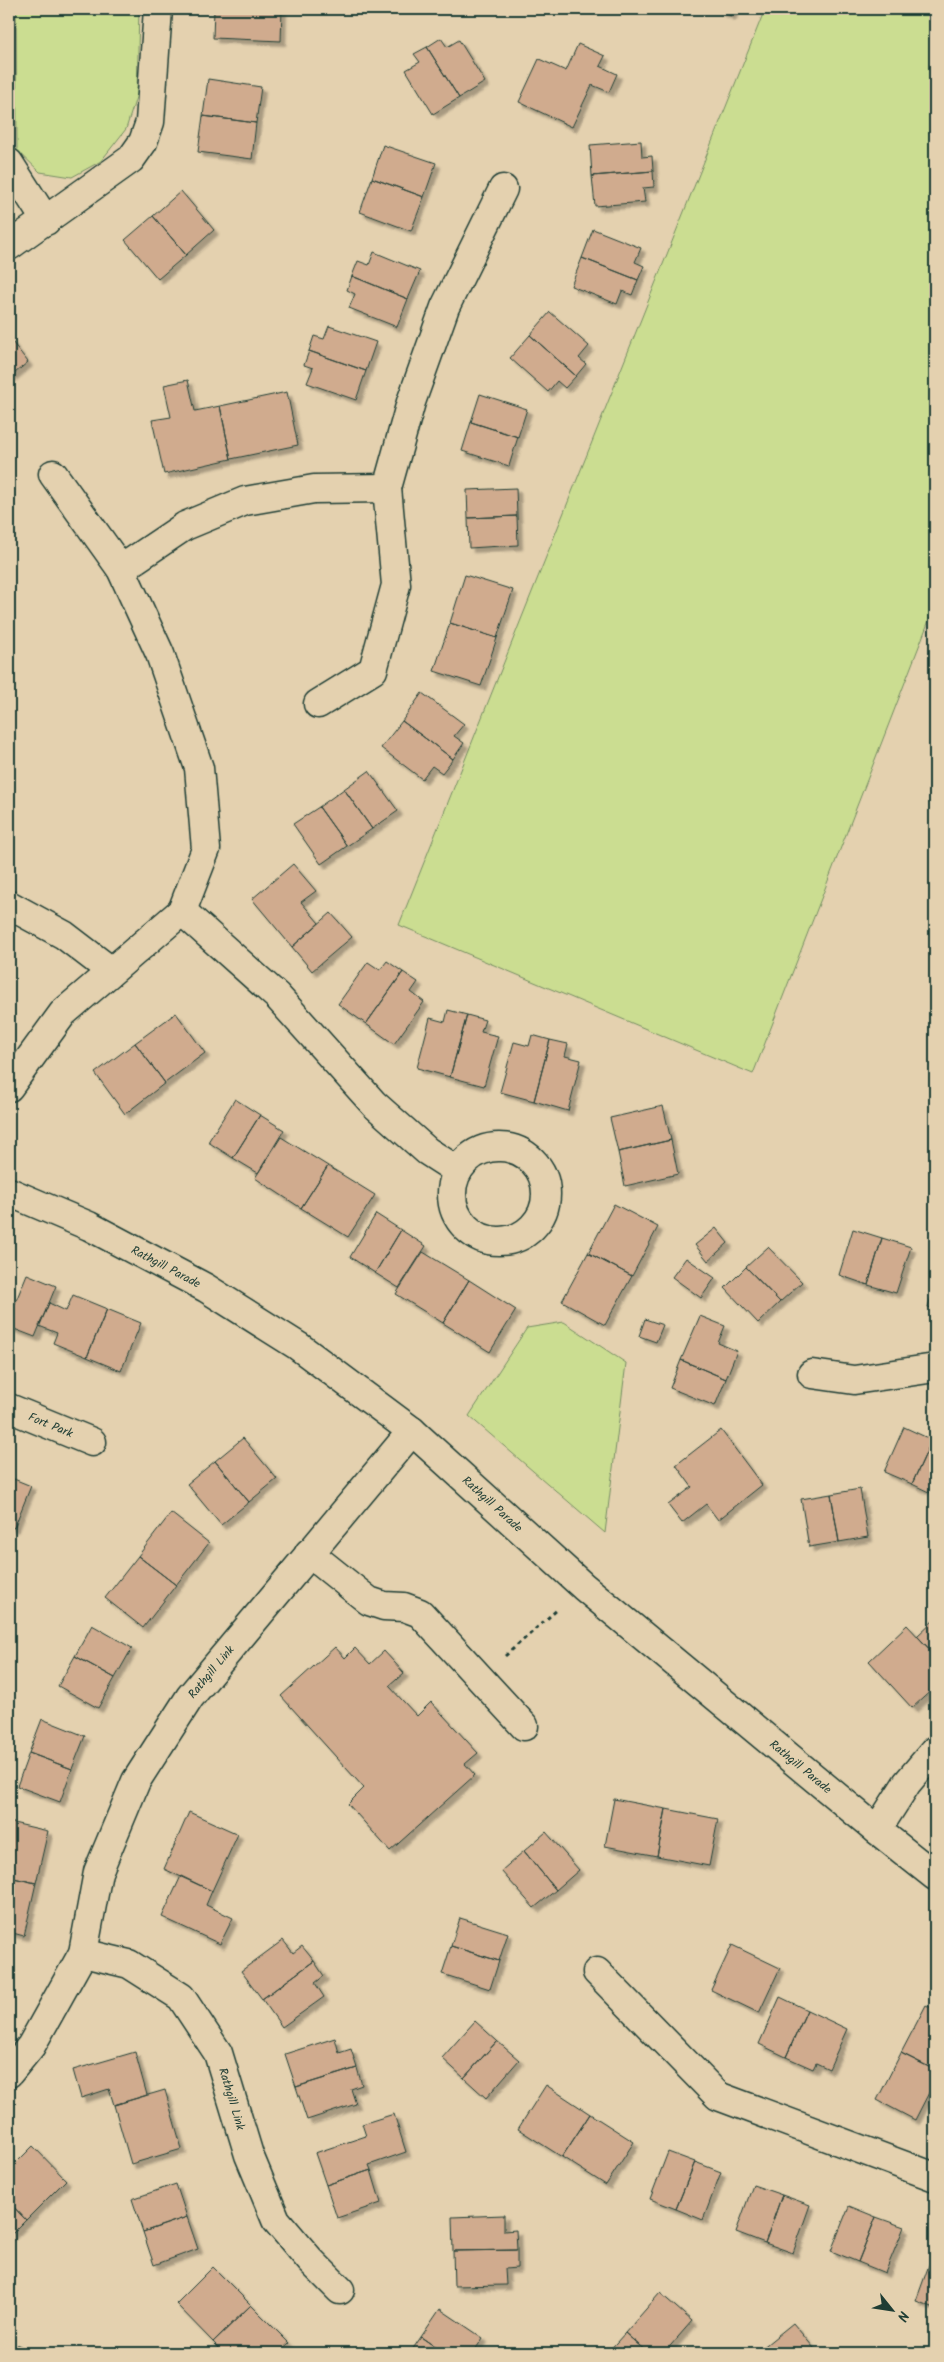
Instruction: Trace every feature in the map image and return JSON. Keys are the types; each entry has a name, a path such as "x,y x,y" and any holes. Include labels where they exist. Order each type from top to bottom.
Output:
{"street":[{"path":"9,246 131,159 143,142 150,122 158,9"},
{"path":"9,163 46,221"},
{"path":"318,704 373,670 396,585 387,488 411,402 445,307 503,189"},
{"path":"9,1087 63,1013 182,911 206,849 199,768 160,654 121,569 53,474"},
{"path":"121,569 185,526 245,501 314,489 387,488"},
{"path":"9,905 64,936 111,971"},
{"path":"182,911 277,996 374,1104 427,1150 458,1171"},
{"name":"Rathgill Parade","path":"9,1192 90,1226 206,1288 298,1346 412,1431 584,1587 935,1876"},
{"path":"812,1374 854,1380 935,1368"},
{"name":"Fort Park","path":"9,1408 92,1442"},
{"name":"Rathgill Link","path":"9,2073 31,2046 83,1953 98,1872 136,1781 190,1697 412,1431"},
{"path":"309,1553 369,1601 384,1606 404,1607 420,1613 524,1726"},
{"path":"877,1830 907,1783 935,1750"},
{"name":"Rathgill Link","path":"83,1953 129,1964 181,1997 218,2053 249,2154 276,2220 310,2260 340,2290"},
{"path":"597,1972 718,2096 935,2177"}],"path":[{"path":"480,1678 584,1587"},
{"path":"9,2343 38,2353"}],"green space":[{"path":"16,9 139,9 137,94 126,129 101,161 72,177 40,172 17,150"},
{"path":"765,9 935,9 935,605 753,1074 399,925"},
{"path":"564,1322 626,1363 605,1533 469,1416 527,1328"}],"building":[{"path":"214,9 282,9 281,41 213,38"},
{"path":"716,9 734,9 731,16"},
{"path":"441,38 447,47 459,40 485,82 459,98 427,47"},
{"path":"578,44 605,56 600,66 617,74 609,92 592,85 572,127 519,102 539,59 566,71"},
{"path":"427,47 459,98 433,114 406,70 420,62 414,54"},
{"path":"208,79 261,87 256,123 203,116"},
{"path":"203,116 256,123 252,159 198,152"},
{"path":"641,141 642,157 652,156 653,171 592,176 590,145"},
{"path":"383,145 436,163 424,197 372,178"},
{"path":"653,171 654,187 643,188 645,202 595,206 592,176"},
{"path":"372,178 424,197 411,231 360,212"},
{"path":"181,191 214,230 186,255 153,216"},
{"path":"153,216 186,255 158,279 125,240"},
{"path":"593,229 641,248 635,262 644,266 638,280 582,258"},
{"path":"374,252 420,271 408,299 352,276 358,261 369,265"},
{"path":"582,258 638,280 632,295 622,291 617,304 571,286"},
{"path":"352,276 408,299 397,327 349,308 355,294 347,290"},
{"path":"550,312 589,346 579,358 586,364 576,376 530,335"},
{"path":"329,326 376,342 366,371 309,351 314,336 324,339"},
{"path":"530,335 576,376 565,388 557,381 548,392 510,358"},
{"path":"9,338 28,362 9,378"},
{"path":"309,351 366,371 356,400 307,383 313,368 304,365"},
{"path":"188,380 195,411 220,406 231,459 164,474 152,420 171,417 164,385"},
{"path":"287,392 298,445 231,459 220,406"},
{"path":"480,394 527,409 518,437 471,422"},
{"path":"471,422 518,437 509,466 462,451"},
{"path":"516,488 517,516 468,518 467,490"},
{"path":"517,516 518,545 469,548 468,518"},
{"path":"465,575 513,590 497,638 450,623"},
{"path":"450,623 497,638 481,686 434,671"},
{"path":"422,693 464,724 454,736 464,743 453,759 402,721"},
{"path":"402,721 453,759 442,773 432,766 422,779 381,748"},
{"path":"369,771 398,811 372,829 344,789"},
{"path":"344,789 372,829 347,846 319,807"},
{"path":"319,807 347,846 321,864 293,824"},
{"path":"293,864 316,891 301,902 319,923 292,947 252,899"},
{"path":"331,913 352,937 312,971 292,947"},
{"path":"387,961 403,972 366,1024 338,1004 368,962 380,970"},
{"path":"403,972 418,982 411,992 424,1002 394,1044 366,1024"},
{"path":"448,1010 467,1015 450,1077 417,1068 430,1018 445,1022"},
{"path":"176,1013 205,1053 165,1083 135,1043"},
{"path":"467,1015 485,1020 481,1032 498,1036 484,1086 450,1077"},
{"path":"532,1035 550,1040 534,1101 500,1092 514,1042 529,1046"},
{"path":"550,1040 568,1044 565,1056 581,1060 568,1111 534,1101"},
{"path":"135,1043 165,1083 125,1114 95,1073"},
{"path":"235,1099 260,1115 233,1158 208,1142"},
{"path":"663,1106 671,1140 618,1152 610,1118"},
{"path":"260,1115 284,1130 258,1173 233,1158"},
{"path":"281,1137 328,1166 301,1208 255,1178"},
{"path":"671,1140 678,1174 625,1186 618,1152"},
{"path":"328,1166 375,1195 348,1237 301,1208"},
{"path":"614,1204 658,1227 632,1276 588,1253"},
{"path":"376,1214 401,1230 375,1273 350,1257"},
{"path":"716,1228 728,1243 708,1261 695,1245"},
{"path":"853,1229 882,1238 868,1285 839,1275"},
{"path":"401,1230 426,1246 399,1288 375,1273"},
{"path":"882,1238 911,1247 896,1293 868,1285"},
{"path":"768,1247 802,1282 780,1302 746,1267"},
{"path":"423,1252 469,1280 443,1323 396,1294"},
{"path":"588,1253 632,1276 605,1325 562,1301"},
{"path":"686,1258 715,1278 701,1298 672,1277"},
{"path":"746,1267 780,1302 758,1323 725,1288"},
{"path":"27,1274 56,1286 35,1337 9,1327 9,1318"},
{"path":"469,1280 516,1310 490,1352 443,1323"},
{"path":"935,1283 935,1309 928,1307"},
{"path":"73,1295 107,1309 87,1357 53,1343 57,1333 39,1326 49,1303 66,1311"},
{"path":"107,1309 141,1323 121,1371 87,1357"},
{"path":"700,1316 725,1326 718,1343 737,1351 726,1379 681,1360"},
{"path":"645,1319 663,1325 656,1342 639,1336"},
{"path":"681,1360 726,1379 715,1406 670,1388"},
{"path":"904,1427 932,1440 912,1484 884,1472"},
{"path":"721,1430 762,1485 718,1520 706,1504 682,1523 668,1505 692,1487 676,1465"},
{"path":"243,1438 277,1479 249,1502 215,1461"},
{"path":"932,1440 935,1441 935,1495 912,1484"},
{"path":"215,1461 249,1502 221,1525 187,1484"},
{"path":"9,1477 31,1486 14,1528 9,1526"},
{"path":"860,1489 868,1537 839,1542 831,1494"},
{"path":"831,1494 839,1542 809,1547 801,1499"},
{"path":"171,1513 209,1543 176,1585 138,1556"},
{"path":"138,1556 176,1585 143,1628 105,1598"},
{"path":"935,1619 935,1655 917,1636"},
{"path":"92,1625 132,1648 115,1678 75,1656"},
{"path":"907,1625 935,1655 935,1687 912,1708 869,1661"},
{"path":"335,1647 345,1658 355,1648 370,1664 384,1651 404,1673 389,1686 417,1716 431,1702 478,1753 465,1764 475,1775 390,1851 348,1804 364,1788 281,1696"},
{"path":"75,1656 115,1678 98,1708 58,1686"},
{"path":"42,1719 85,1736 72,1769 29,1753"},
{"path":"29,1753 72,1769 60,1802 17,1786"},
{"path":"614,1799 666,1809 657,1856 605,1846"},
{"path":"666,1809 718,1819 709,1866 657,1856"},
{"path":"189,1812 238,1834 212,1891 164,1869"},
{"path":"9,1822 48,1831 36,1883 9,1877"},
{"path":"546,1832 579,1870 556,1890 524,1851"},
{"path":"524,1851 556,1890 534,1908 501,1871"},
{"path":"181,1876 212,1891 206,1905 233,1918 220,1944 162,1917"},
{"path":"9,1877 36,1883 24,1936 9,1932"},
{"path":"460,1918 508,1933 499,1961 451,1946"},
{"path":"283,1940 293,1953 302,1946 314,1961 262,1999 241,1971"},
{"path":"732,1945 780,1968 759,2013 711,1990"},
{"path":"451,1946 499,1961 490,1989 442,1974"},
{"path":"314,1961 324,1976 315,1983 324,1997 282,2027 262,1999"},
{"path":"780,1997 807,2010 786,2057 759,2044"},
{"path":"926,2005 935,2010 935,2070 901,2053"},
{"path":"807,2010 847,2029 829,2069 816,2063 813,2069 786,2057"},
{"path":"475,2021 497,2041 464,2078 442,2058"},
{"path":"335,2038 339,2053 351,2049 357,2068 296,2087 285,2054"},
{"path":"497,2041 519,2060 486,2098 464,2078"},
{"path":"135,2052 147,2095 114,2105 109,2089 81,2098 73,2070"},
{"path":"901,2053 935,2070 935,2081 915,2120 877,2100"},
{"path":"357,2068 362,2085 351,2089 356,2104 307,2120 296,2087"},
{"path":"546,2085 590,2114 562,2157 518,2129"},
{"path":"165,2090 182,2149 131,2164 114,2105"},
{"path":"394,2114 406,2152 369,2165 371,2170 326,2185 315,2153 366,2136 362,2124"},
{"path":"590,2114 634,2142 606,2185 562,2157"},
{"path":"33,2146 66,2180 26,2220 9,2202 9,2170"},
{"path":"668,2152 695,2162 676,2209 650,2199"},
{"path":"695,2162 721,2172 703,2220 676,2209"},
{"path":"371,2170 381,2203 337,2218 326,2185"},
{"path":"176,2184 187,2217 143,2232 132,2199"},
{"path":"753,2185 782,2195 765,2243 736,2232"},
{"path":"782,2195 810,2205 793,2253 765,2243"},
{"path":"9,2202 26,2220 9,2237"},
{"path":"849,2206 876,2217 858,2262 831,2251"},
{"path":"504,2215 504,2231 516,2230 517,2250 453,2251 452,2217"},
{"path":"187,2217 198,2249 154,2265 143,2232"},
{"path":"876,2217 904,2227 885,2273 858,2262"},
{"path":"517,2250 517,2268 505,2269 506,2285 454,2286 453,2251"},
{"path":"935,2252 935,2308 916,2301"},
{"path":"213,2267 251,2305 213,2342 176,2304"},
{"path":"660,2293 692,2321 664,2353 648,2353 625,2333"},
{"path":"251,2305 289,2343 278,2353 224,2353 213,2342"},
{"path":"440,2309 483,2338 475,2350 479,2353 444,2353 421,2337"},
{"path":"793,2323 818,2353 756,2353"},
{"path":"625,2333 648,2353 607,2353"},
{"path":"421,2337 444,2353 410,2353"}]}
